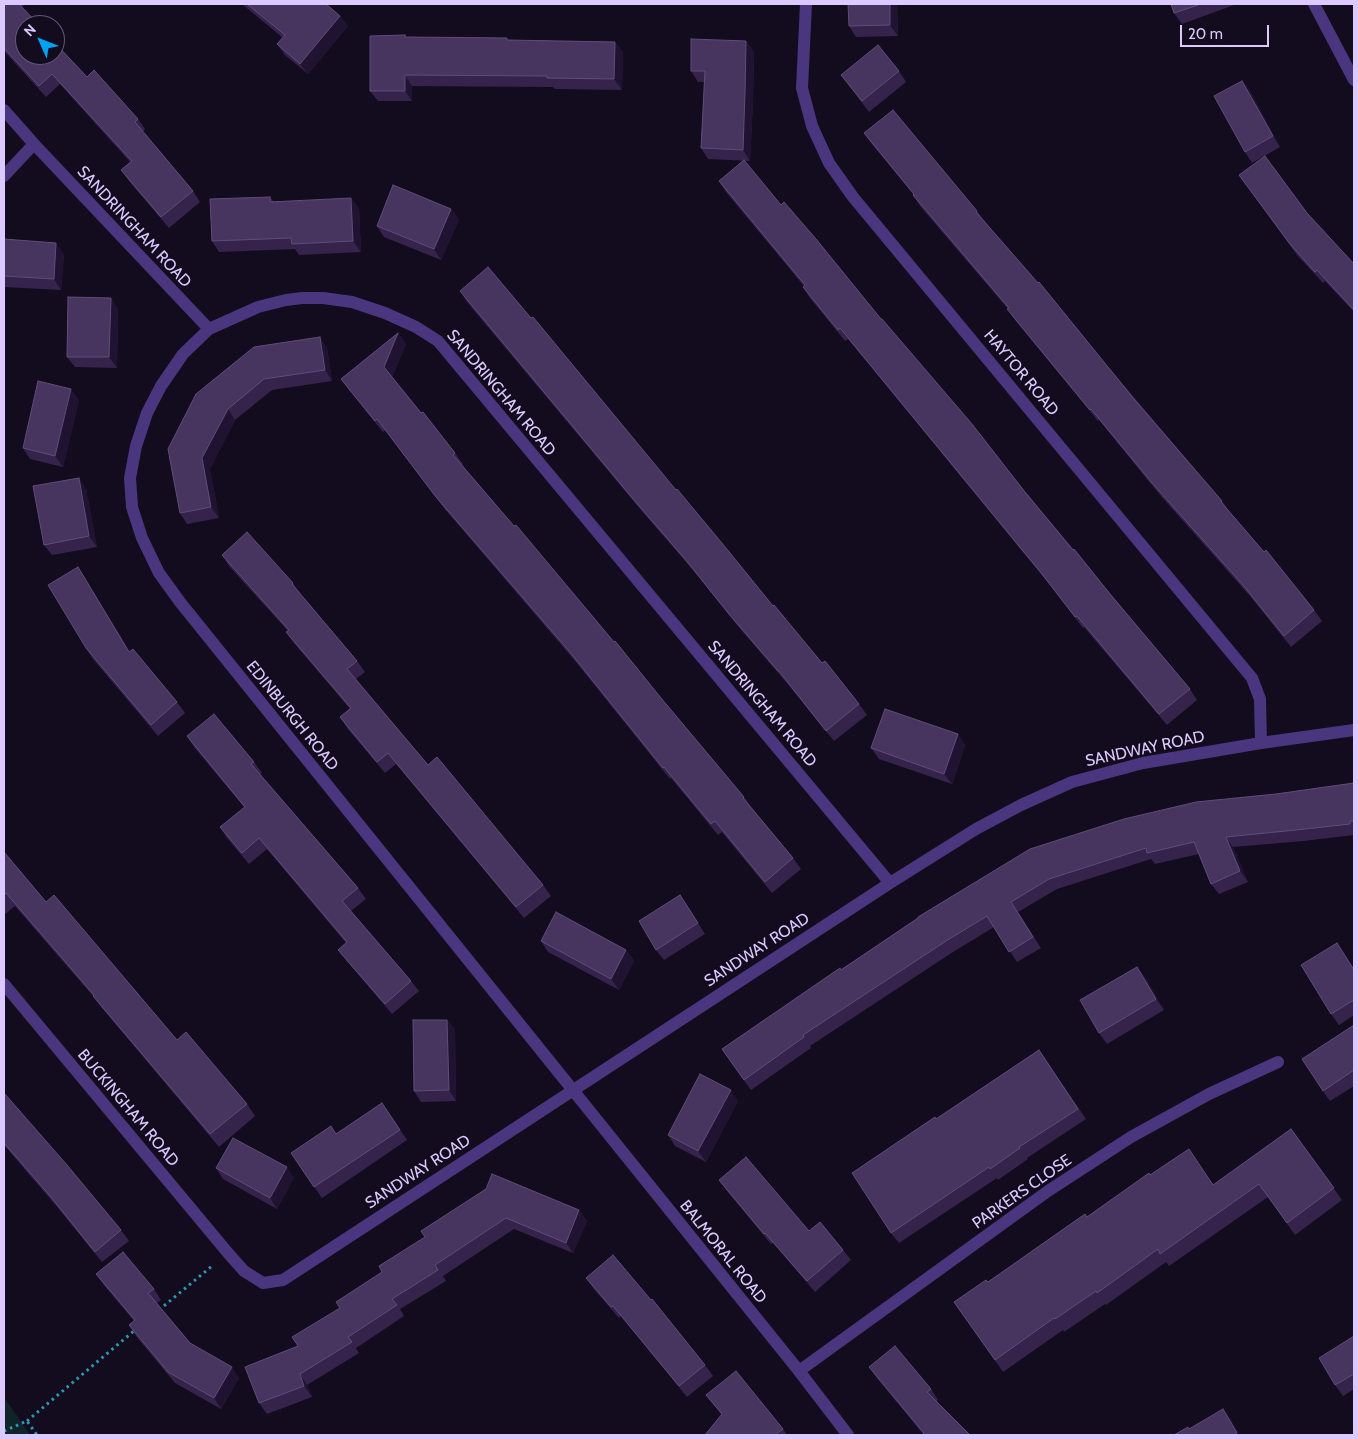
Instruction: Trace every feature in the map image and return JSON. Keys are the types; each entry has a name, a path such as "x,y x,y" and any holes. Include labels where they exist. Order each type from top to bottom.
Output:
{"street":[{"name":"HAYTOR ROAD","path":"806,4 802,88 812,126 828,163 860,205 1252,678 1260,699 1261,744"},
{"path":"1314,4 1354,80"},
{"name":"SANDRINGHAM ROAD","path":"4,110 209,329 258,307 286,300 323,298 352,302 384,313 416,327 438,341 890,883"},
{"path":"4,176 34,144"},
{"name":"EDINBURGH ROAD","path":"209,329 182,354 161,386 147,413 136,446 130,478 132,507 142,538 159,573 180,602 571,1090"},
{"name":"SANDWAY ROAD","path":"228,1253 244,1271 263,1282 283,1280 890,883 976,829 1021,805 1072,782 1143,763 1354,730"},
{"name":"BUCKINGHAM ROAD","path":"4,984 228,1253"},
{"name":"PARKERS CLOSE","path":"799,1372 1048,1191 1106,1153 1209,1094 1278,1062"},
{"name":"BALMORAL ROAD","path":"571,1090 799,1372 846,1435"}],"path":[{"path":"153,1315 228,1253"},
{"path":"4,1431 27,1421 138,1328"},
{"path":"27,1421 37,1435"}],"green space":[{"path":"4,1397 18,1417 30,1435 4,1435"}],"building":[{"path":"4,4 19,4 29,15 15,15 15,60 4,48"},
{"path":"247,4 326,4 340,16 300,64 277,44 285,35"},
{"path":"848,4 890,4 890,25 849,26"},
{"path":"1171,4 1201,4 1174,13"},
{"path":"405,35 405,37 615,42 614,79 547,78 547,76 405,75 405,91 370,91 370,36"},
{"path":"691,39 746,41 743,150 701,148 705,71 691,71"},
{"path":"878,45 899,71 862,101 841,75"},
{"path":"65,54 87,77 94,70 138,119 135,122 193,191 161,217 121,170 132,161 52,74 39,86 20,65 65,65"},
{"path":"1242,81 1273,136 1245,152 1214,96"},
{"path":"893,110 976,212 1039,282 1134,399 1264,552 1266,550 1314,610 1284,636 1243,585 1090,410 1007,309 1009,308 913,195 864,133"},
{"path":"1265,156 1307,213 1354,264 1354,310 1317,270 1315,272 1290,244 1239,175"},
{"path":"744,160 781,205 784,202 816,239 881,319 972,424 1025,492 1190,689 1159,714 1077,616 1075,617 1042,574 840,328 838,330 803,287 805,285 719,181"},
{"path":"393,185 451,209 434,249 377,226"},
{"path":"270,197 270,202 351,198 353,241 292,244 291,238 212,241 210,199"},
{"path":"4,239 56,243 54,279 4,276"},
{"path":"488,267 531,318 533,317 773,606 822,663 825,661 859,704 826,731 779,671 729,614 460,291"},
{"path":"68,297 111,298 109,357 67,357"},
{"path":"398,333 384,367 421,413 423,412 455,453 453,455 514,526 516,525 615,641 793,858 765,882 715,821 711,824 663,768 569,651 436,497 377,419 375,421 341,379"},
{"path":"320,337 325,370 264,379 228,409 202,458 211,507 180,513 168,449 196,394 254,347"},
{"path":"38,381 71,389 55,456 23,448"},
{"path":"79,478 89,536 44,545 33,486"},
{"path":"247,532 293,583 357,661 347,669 428,765 437,757 543,885 516,907 388,753 377,762 340,717 351,708 286,632 289,630 222,555"},
{"path":"78,567 129,652 133,649 177,702 151,725 86,648 48,585"},
{"path":"885,709 958,734 944,774 871,748"},
{"path":"214,714 254,762 251,764 358,888 342,901 411,981 385,1004 338,950 347,942 259,838 242,853 220,827 245,807 187,736"},
{"path":"1354,783 1354,821 1350,821 1350,824 1226,837 1240,871 1211,884 1194,842 1147,853 1146,848 1049,879 1011,902 1033,937 1009,952 987,916 803,1035 804,1037 744,1080 722,1049 918,917 1030,849 1124,819 1196,802 1276,794"},
{"path":"4,852 46,902 54,895 177,1040 186,1032 247,1104 210,1134 94,995 6,893 4,895"},
{"path":"680,895 698,923 656,950 639,921"},
{"path":"556,912 626,950 611,979 541,941"},
{"path":"1337,943 1354,970 1354,1000 1331,1014 1301,965"},
{"path":"1137,967 1156,999 1099,1033 1080,1000"},
{"path":"413,1020 447,1020 449,1090 414,1091"},
{"path":"1354,1025 1354,1070 1323,1091 1302,1059"},
{"path":"1039,1050 1078,1109 891,1233 852,1173"},
{"path":"700,1074 731,1090 698,1151 668,1135"},
{"path":"4,1093 121,1230 95,1252 4,1143"},
{"path":"382,1103 400,1130 314,1187 291,1153 331,1126 336,1134"},
{"path":"1291,1129 1334,1188 1287,1223 1259,1184 1160,1254 1158,1249 1097,1293 1096,1291 1054,1318 995,1360 954,1302 986,1280 988,1282 1085,1214 1087,1217 1149,1173 1150,1175 1189,1149 1213,1185"},
{"path":"233,1138 287,1167 270,1198 216,1168"},
{"path":"746,1157 809,1231 820,1222 843,1250 807,1281 764,1234 719,1180"},
{"path":"492,1174 579,1210 566,1243 506,1218 435,1265 438,1270 392,1299 397,1305 348,1337 352,1342 300,1374 304,1386 259,1403 245,1367 298,1346 292,1337 340,1308 336,1302 382,1272 379,1266 425,1237 421,1231 486,1189"},
{"path":"123,1252 154,1289 148,1293 190,1343 232,1367 214,1398 168,1372 129,1325 135,1320 96,1274"},
{"path":"613,1255 652,1299 705,1365 679,1386 613,1306 611,1307 586,1278"},
{"path":"1354,1336 1354,1374 1335,1385 1319,1358"},
{"path":"895,1346 931,1389 927,1392 970,1435 922,1435 924,1433 869,1367"},
{"path":"736,1371 783,1429 775,1435 705,1435 722,1414 706,1395"},
{"path":"1223,1409 1237,1433 1233,1435 1174,1435 1188,1427 1189,1429"}]}
